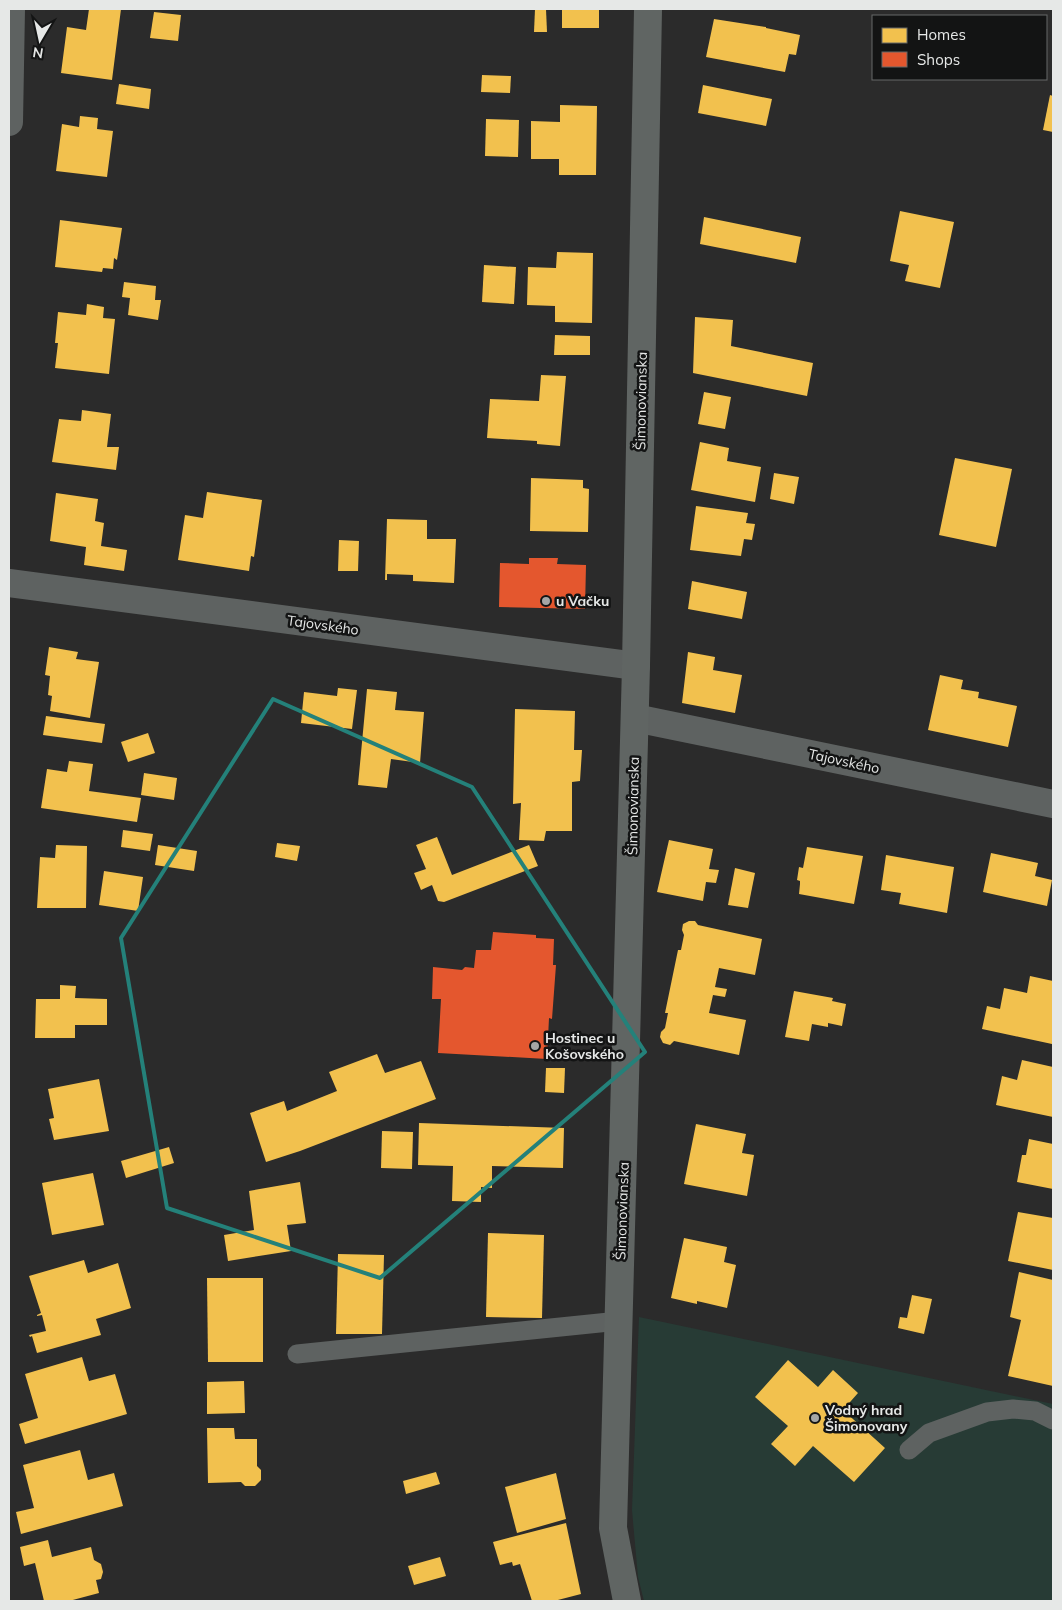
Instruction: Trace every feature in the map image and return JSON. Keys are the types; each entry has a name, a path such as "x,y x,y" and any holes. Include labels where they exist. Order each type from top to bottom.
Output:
{"street":[{"path":"9,122 11,9"},
{"name":"Šimonovianska","path":"627,1601 613,1528 635,718 648,9"},
{"name":"Tajovského","path":"9,583 636,666"},
{"name":"Tajovského","path":"635,718 1053,804"}],"lane":[{"path":"297,1354 619,1321"},
{"path":"909,1450 929,1432 987,1412 1013,1409 1028,1410 1035,1411 1053,1420"}],"highlighted area":[{"path":"273,699 472,787 645,1052 380,1278 167,1208 121,938"}],"green space":[{"path":"639,1317 1053,1404 1053,1601 644,1601 638,1577 632,1510"}],"building: Homes":[{"path":"89,9 121,9 112,80 61,73 67,27 86,30"},
{"path":"535,9 546,9 547,32 534,32"},
{"path":"562,9 599,9 599,28 562,28"},
{"path":"154,12 181,15 178,41 150,38"},
{"path":"714,19 766,27 800,35 796,55 789,54 785,72 706,57"},
{"path":"482,75 511,76 510,93 481,92"},
{"path":"119,84 151,89 149,109 116,104"},
{"path":"703,85 772,99 766,126 698,113"},
{"path":"1050,95 1053,96 1053,132 1043,130"},
{"path":"560,105 597,106 596,175 559,175 559,159 531,159 531,121 560,122"},
{"path":"80,116 98,118 97,129 113,131 107,177 56,171 62,124 79,127"},
{"path":"486,119 519,120 518,157 485,156"},
{"path":"900,211 954,222 940,288 905,281 909,265 890,261"},
{"path":"704,217 801,237 796,263 700,244"},
{"path":"60,220 122,228 117,260 114,258 113,269 103,268 102,272 55,267"},
{"path":"557,252 593,253 592,323 555,322 555,306 527,305 528,267 556,268"},
{"path":"484,265 516,267 514,304 482,302"},
{"path":"124,282 156,286 155,300 161,300 158,320 128,315 130,298 122,297"},
{"path":"87,304 104,307 103,318 115,319 109,374 55,368 58,343 55,343 58,312 86,315"},
{"path":"695,317 733,320 731,346 813,363 807,396 693,373"},
{"path":"555,335 590,336 590,355 554,355"},
{"path":"541,375 566,376 560,446 537,444 537,441 487,438 490,399 539,401"},
{"path":"704,392 731,397 725,429 698,424"},
{"path":"82,410 111,414 107,447 119,447 116,470 52,462 59,419 81,421"},
{"path":"700,442 729,448 727,461 761,467 755,502 691,490"},
{"path":"955,458 1012,469 996,547 939,535"},
{"path":"774,473 799,477 794,504 770,499"},
{"path":"531,478 583,480 583,488 589,489 588,532 530,531"},
{"path":"207,492 262,500 254,557 251,556 249,571 178,560 185,515 203,518"},
{"path":"56,493 98,499 95,521 104,523 101,546 127,550 124,571 84,565 86,547 50,541"},
{"path":"696,506 748,513 746,523 755,524 752,540 744,539 741,556 690,550"},
{"path":"387,519 427,520 427,539 456,539 454,583 413,581 413,575 387,574 387,580 385,580"},
{"path":"339,540 359,541 358,571 338,571"},
{"path":"692,581 747,592 742,619 688,609"},
{"path":"49,647 78,652 76,659 99,662 90,718 50,711 52,696 48,695 50,676 45,675"},
{"path":"688,652 715,657 713,670 742,675 735,713 682,703"},
{"path":"940,675 963,680 961,689 979,692 978,698 1017,706 1008,747 928,730"},
{"path":"338,688 357,690 352,729 301,723 304,692 337,696"},
{"path":"367,689 397,692 395,710 424,712 420,763 391,759 387,788 358,785"},
{"path":"515,709 575,711 574,750 582,750 580,781 572,782 572,831 546,831 544,841 519,840 521,803 513,804"},
{"path":"46,716 105,724 102,743 43,735"},
{"path":"148,733 155,753 128,762 121,742"},
{"path":"69,761 93,764 89,791 141,798 137,822 41,808 47,769 67,772"},
{"path":"144,773 177,778 174,800 141,795"},
{"path":"123,830 153,834 150,851 121,847"},
{"path":"437,837 452,875 529,845 538,866 444,902 438,901 432,885 421,890 414,873 426,869 416,845"},
{"path":"669,840 713,849 709,869 719,870 716,883 706,882 703,901 657,892"},
{"path":"277,843 300,846 297,861 275,857"},
{"path":"56,845 87,846 86,908 37,908 40,857 55,858"},
{"path":"158,845 197,851 194,871 155,865"},
{"path":"807,847 863,856 854,904 799,894 800,881 797,880 799,867 803,868"},
{"path":"991,853 1038,863 1035,876 1052,880 1047,906 983,892"},
{"path":"886,855 954,867 947,913 899,904 901,893 881,890"},
{"path":"735,868 755,873 748,908 728,905"},
{"path":"104,871 143,877 138,911 99,905"},
{"path":"695,921 698,925 762,939 755,975 719,968 715,987 727,989 725,997 713,995 709,1013 746,1020 739,1055 674,1041 670,1045 663,1043 660,1037 661,1032 665,1028 668,1013 665,1013 678,950 681,950 684,935 682,930 683,924"},
{"path":"1030,976 1053,981 1052,1044 982,1029 987,1006 1000,1009 1004,988 1027,993"},
{"path":"60,985 76,986 75,998 107,999 107,1025 75,1025 75,1038 35,1038 36,999 60,999"},
{"path":"794,991 833,998 832,1001 846,1004 842,1026 828,1023 828,1027 812,1024 809,1041 785,1037"},
{"path":"377,1054 385,1073 421,1061 436,1099 300,1151 266,1162 250,1113 284,1101 287,1111 337,1091 329,1072"},
{"path":"1022,1060 1053,1067 1053,1117 996,1105 1002,1076 1017,1080"},
{"path":"546,1068 565,1068 564,1093 545,1092"},
{"path":"99,1079 109,1131 54,1140 49,1119 54,1118 48,1089"},
{"path":"419,1123 564,1128 563,1168 492,1166 492,1188 481,1187 481,1202 452,1201 453,1166 418,1165"},
{"path":"696,1124 746,1134 742,1153 754,1155 747,1196 684,1184"},
{"path":"382,1131 413,1132 412,1169 381,1168"},
{"path":"1029,1139 1053,1144 1053,1189 1017,1182 1022,1155 1026,1155"},
{"path":"169,1147 174,1163 126,1178 121,1161"},
{"path":"93,1173 104,1225 52,1235 42,1183"},
{"path":"300,1182 306,1223 287,1225 291,1251 228,1261 224,1235 254,1230 249,1191"},
{"path":"1018,1212 1053,1218 1053,1270 1008,1261"},
{"path":"488,1233 544,1235 542,1318 486,1317"},
{"path":"684,1238 727,1247 724,1262 736,1265 727,1308 697,1301 697,1304 671,1298"},
{"path":"338,1254 384,1255 382,1334 336,1334"},
{"path":"84,1260 88,1273 118,1263 131,1308 96,1319 101,1335 37,1353 32,1336 30,1337 29,1335 46,1331 42,1315 37,1316 41,1313 29,1276"},
{"path":"1019,1272 1053,1280 1053,1386 1008,1376 1021,1320 1010,1317"},
{"path":"207,1278 263,1278 263,1362 208,1362"},
{"path":"912,1295 932,1299 924,1334 898,1328 900,1317 907,1318"},
{"path":"82,1357 89,1381 115,1374 127,1414 25,1444 19,1424 38,1418 25,1374"},
{"name":"Vodný hrad Šimonovany","path":"788,1360 818,1387 833,1370 858,1393 843,1410 885,1448 854,1482 813,1446 795,1466 771,1444 788,1426 755,1397"},
{"path":"244,1381 245,1413 207,1414 207,1382"},
{"path":"207,1428 234,1428 235,1439 257,1439 257,1466 261,1470 261,1480 255,1486 245,1486 241,1482 208,1483"},
{"path":"80,1450 88,1480 114,1473 123,1506 21,1534 16,1512 34,1508 23,1465"},
{"path":"436,1472 440,1484 406,1494 403,1481"},
{"path":"556,1473 566,1519 517,1533 505,1487"},
{"path":"566,1523 581,1594 554,1601 532,1601 520,1564 513,1566 512,1562 500,1565 493,1542"},
{"path":"48,1540 52,1557 91,1547 94,1560 101,1564 103,1572 101,1579 96,1580 99,1593 69,1601 44,1601 35,1563 24,1566 20,1547"},
{"path":"440,1557 446,1576 414,1585 408,1566"}],"building: Shops":[{"path":"529,558 558,558 557,564 586,565 585,609 499,607 500,563 529,564"},
{"path":"493,932 536,935 536,938 554,939 553,965 556,965 552,1019 549,1018 547,1059 438,1053 441,999 432,999 433,967 462,970 465,967 474,968 476,950 491,950"}],"place":[{"name":"u Vačku","path":"546,601"},
{"name":"Hostinec u Košovského","path":"535,1046"},
{"name":"Vodný hrad Šimonovany","path":"815,1418"}]}
